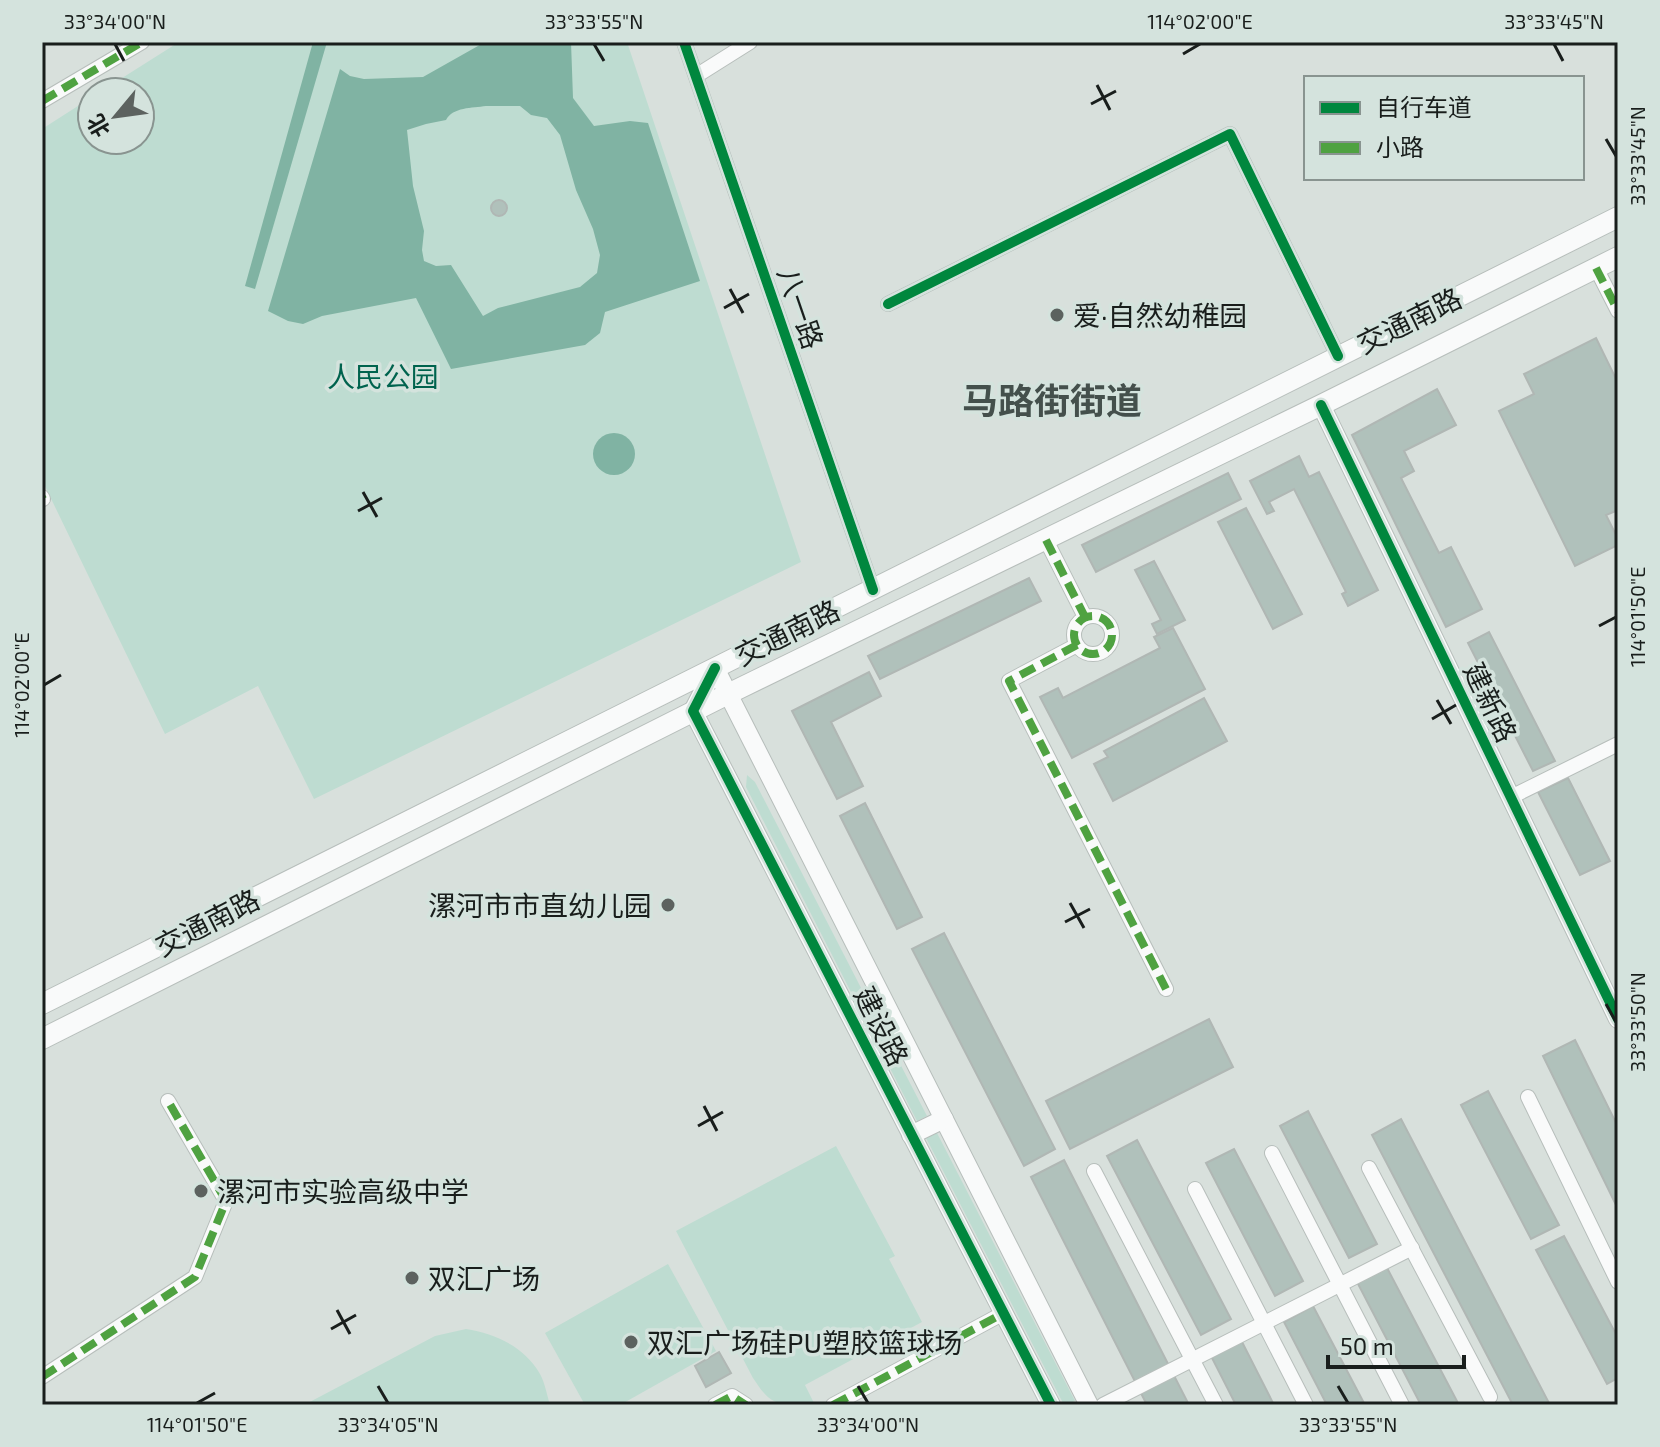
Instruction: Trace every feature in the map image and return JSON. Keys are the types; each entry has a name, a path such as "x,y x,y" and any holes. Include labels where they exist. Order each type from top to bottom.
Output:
{"main road":[{"name":"交通南路","path":"42,1004 1618,217"},
{"name":"交通南路","path":"42,1039 693,711 1618,257"},
{"path":"1031,510 1046,540"}],"street":[{"path":"42,101 142,42"},
{"name":"八一路","path":"684,42 873,590"},
{"path":"696,76 750,42"},
{"path":"888,304 1230,134 1338,356"},
{"path":"1596,268 1618,311"},
{"name":"建新路","path":"1321,405 1618,1019"},
{"path":"1046,540 1085,617"},
{"path":"1098,616 1111,628 1112,640 1099,653 1086,653 1077,645 1074,632 1085,617 1098,616"},
{"path":"1077,645 1009,681 1166,989"},
{"path":"693,711 715,668"},
{"name":"建设路","path":"715,668 1089,1405"},
{"name":"建设路","path":"693,711 1051,1405"},
{"path":"1511,797 1618,744"},
{"path":"1528,1097 1618,1282"},
{"path":"42,1377 195,1277 226,1201 168,1101"},
{"path":"911,1135 944,1119"},
{"path":"1272,1153 1402,1405"},
{"path":"1369,1168 1490,1397"},
{"path":"1094,1171 1216,1405"},
{"path":"1195,1189 1306,1405"},
{"path":"1103,1405 1412,1248"},
{"path":"833,1405 1002,1314"},
{"path":"715,1405 732,1396 746,1405"}],"green space":[{"name":"人民公园","path":"179,42 627,42 801,562 314,799 258,686 165,734 42,480 42,129 76,107 76,156 156,156 156,76 125,76"},
{"path":"747,775 755,782 927,1116 917,1121 746,787"},
{"path":"937,1133 1075,1401 1064,1405 926,1138"},
{"path":"836,1146 895,1256 889,1259 922,1322 805,1385 814,1403 787,1405 765,1394 753,1378 676,1231"},
{"name":"双汇广场硅PU塑胶篮球场","path":"668,1264 716,1351 620,1405 585,1405 545,1333"},
{"path":"466,1329 499,1338 526,1356 542,1378 550,1405 304,1405 435,1336"}],"shaded area":[{"path":"313,42 327,42 255,289 245,286"},
{"path":"485,42 571,42 573,98 594,126 630,121 648,123 700,281 605,312 600,333 585,345 451,369 416,298 322,316 303,324 288,321 268,311 340,69 350,76 364,79 423,77","holes":["520,106 531,115 547,118 560,135 600,255 597,273 580,287 498,308 483,316 451,265 436,266 424,261 424,231 413,186 407,130 446,120 463,109"]},
{"path":"614,433 629,439 635,454 629,469 614,475 599,469 593,454 599,439"}],"building":[{"path":"499,200 505,202 505,214 499,216 493,214 491,208 493,202"},
{"path":"1596,338 1618,383 1618,510 1606,515 1618,545 1575,566 1499,411 1534,394 1524,374"},
{"path":"1437,389 1456,425 1404,451 1414,471 1401,478 1439,553 1451,547 1482,609 1446,627 1352,435"},
{"path":"1299,456 1309,477 1319,472 1378,590 1348,606 1342,594 1346,592 1294,489 1269,502 1274,511 1267,514 1250,481"},
{"path":"1228,473 1241,499 1096,572 1082,545"},
{"path":"1246,508 1302,614 1273,629 1218,522"},
{"path":"1154,561 1185,620 1157,634 1152,624 1161,620 1135,570"},
{"path":"1029,578 1041,601 880,679 868,656"},
{"path":"1173,628 1205,689 1072,758 1040,697 1058,688 1063,698 1160,648 1154,637"},
{"path":"1489,632 1555,761 1533,771 1468,643"},
{"path":"869,672 881,696 831,722 863,786 837,799 792,711"},
{"path":"1204,698 1227,741 1113,801 1094,764 1108,757 1104,751"},
{"path":"1568,778 1610,861 1580,875 1538,792"},
{"path":"865,803 922,917 897,929 840,816"},
{"path":"944,933 1055,1149 1024,1166 912,949"},
{"path":"1209,1019 1233,1067 1070,1149 1046,1101"},
{"path":"1575,1040 1618,1127 1618,1209 1543,1056"},
{"path":"1488,1091 1559,1225 1531,1239 1461,1105"},
{"path":"1308,1111 1377,1244 1349,1258 1280,1126"},
{"path":"1401,1119 1550,1405 1513,1405 1372,1135"},
{"path":"1137,1140 1231,1319 1201,1335 1107,1156"},
{"path":"1234,1149 1303,1281 1275,1296 1206,1163"},
{"path":"1064,1160 1189,1405 1147,1405 1031,1177"},
{"path":"1564,1236 1618,1338 1618,1378 1607,1384 1536,1250"},
{"path":"1386,1266 1459,1405 1421,1405 1357,1282"},
{"path":"1313,1306 1365,1405 1327,1405 1284,1322"},
{"path":"1241,1340 1274,1405 1236,1405 1211,1356"},
{"path":"719,1352 731,1373 706,1387 695,1366"}],"marked path":[{"path":"42,101 142,42"},
{"path":"1596,268 1618,311"},
{"path":"1046,540 1085,617"},
{"path":"1093,616 1107,621 1112,635 1107,649 1093,654 1079,649 1074,635 1079,621 1093,616"},
{"path":"1077,645 1009,681 1166,989"},
{"path":"42,1377 195,1277 226,1201 168,1101"},
{"path":"833,1405 1002,1314"},
{"path":"715,1405 732,1396 746,1405"}],"cycle path":[{"path":"684,42 873,590"},
{"path":"888,304 1230,134 1338,356"},
{"path":"1321,405 1618,1019"},
{"path":"715,668 693,711 1051,1405"}],"place":[{"name":"爱·自然幼稚园","path":"1057,315"},
{"name":"漯河市市直幼儿园","path":"668,905"},
{"name":"漯河市实验高级中学","path":"201,1191"},
{"name":"双汇广场","path":"412,1278"},
{"name":"双汇广场硅PU塑胶篮球场","path":"631,1342"}],"district":[{"name":"马路街街道","path":"1052,399"}]}
